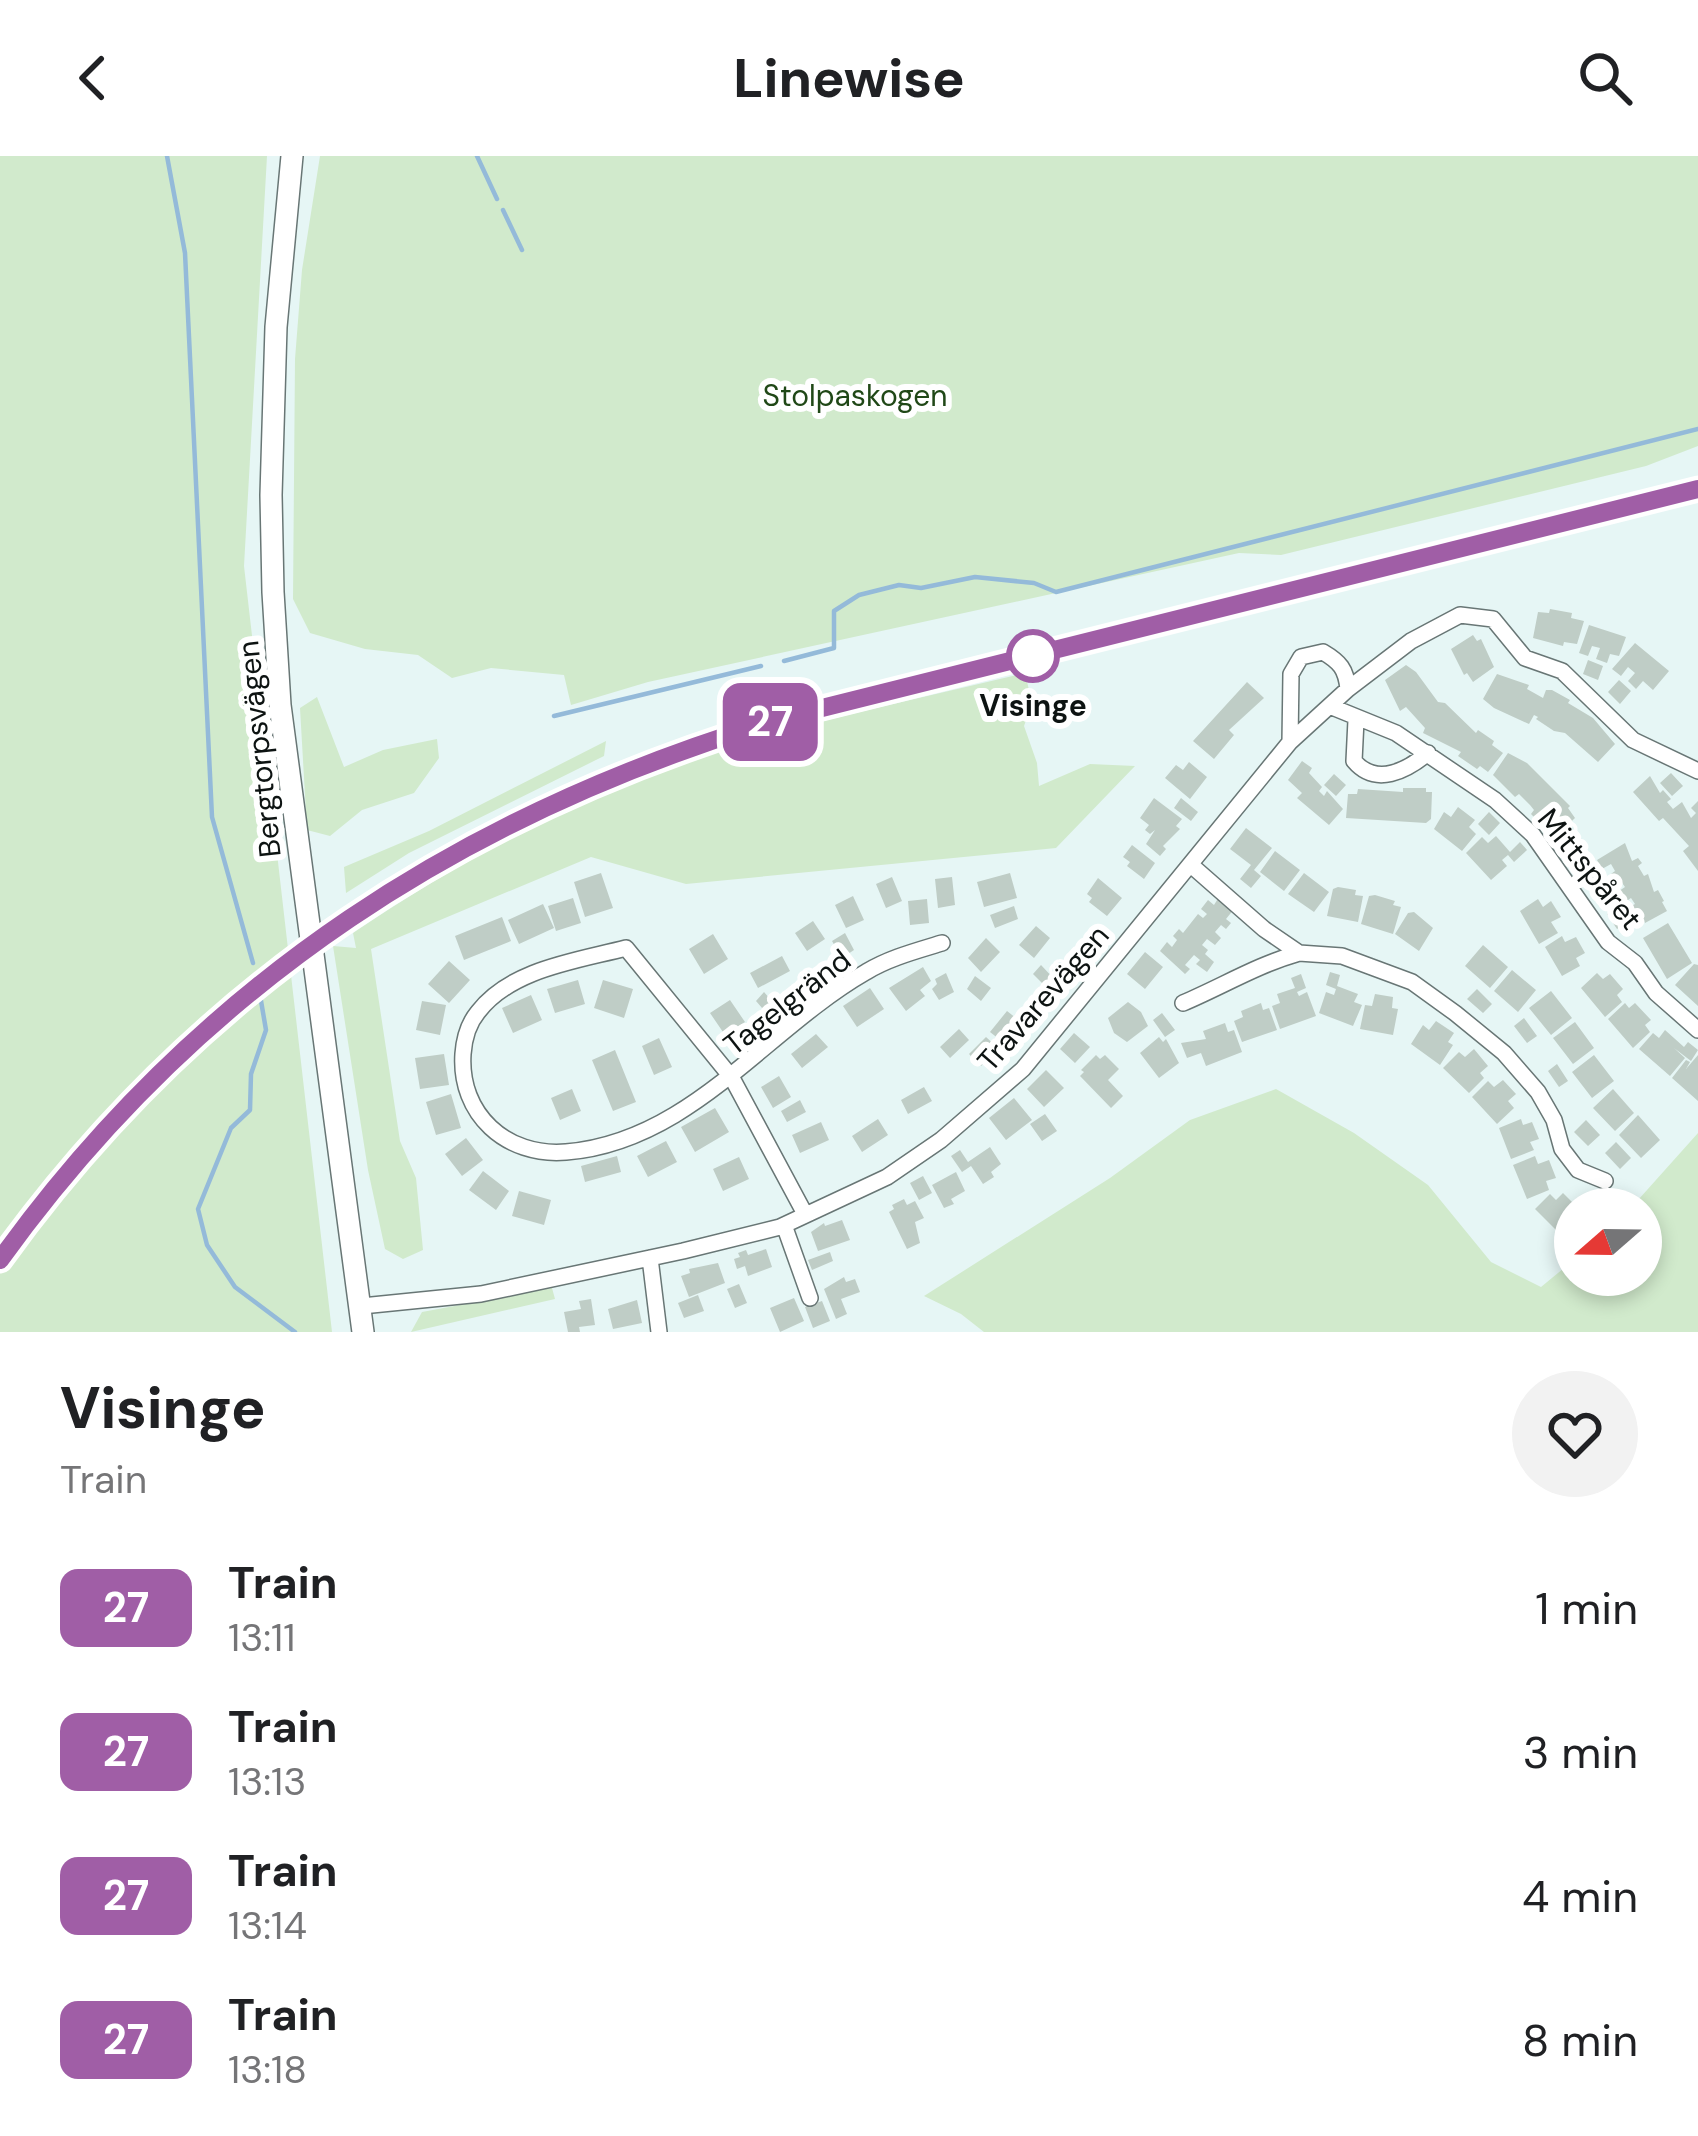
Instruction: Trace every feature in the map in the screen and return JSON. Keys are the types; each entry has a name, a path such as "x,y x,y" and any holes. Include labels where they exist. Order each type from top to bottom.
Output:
{"main road":[{"name":"Bergtorpsvägen","path":"292,156 276,327 273,592 280,705 364,1332"}],"street":[{"name":"Travarevägen","path":"362,1306 481,1294 650,1258 784,1225 887,1177 984,1106 1023,1069 1290,742 1348,688 1411,641 1460,615 1493,619 1526,658 1562,670 1633,740 1698,770"},
{"path":"1290,742 1291,674 1300,657 1317,652 1335,659 1344,668 1348,688"},
{"name":"Mittspåret","path":"1332,707 1396,734 1495,800 1533,835 1608,941 1698,1030"},
{"path":"1356,720 1354,761 1367,772 1405,772 1428,753"},
{"path":"1191,865 1299,953"},
{"path":"1251,968 1264,929"},
{"name":"Tagelgränd","path":"731,1078 802,1016 866,972 942,943"},
{"path":"731,1078 660,1122 605,1146 564,1153 541,1151 506,1140 485,1126 469,1101 462,1072 464,1038 478,1012 527,976 626,948 731,1078 805,1214"},
{"path":"1183,1003 1224,986 1251,968 1299,953 1342,956 1412,982 1504,1053 1538,1092 1554,1120 1562,1149 1578,1170 1605,1181"},
{"path":"784,1225 809,1298"},
{"path":"650,1258 659,1332"}],"green space":[{"path":"0,156 267,156 244,566 332,1332 0,1332"},
{"name":"Stolpaskogen","path":"320,156 1698,156 1698,446 1646,466 1281,555 1239,553 648,682 571,705 564,675 491,668 452,678 418,655 365,649 310,633 293,599 295,359 302,270"},
{"path":"1025,673 1032,703 1024,726 1037,763 1039,786 1090,764 1135,766 1056,848 686,884 591,857 371,949 400,1141 416,1178 423,1250 403,1259 385,1249 333,946 356,948 353,933 438,879 527,829 665,768 752,740"},
{"path":"317,697 344,767 383,750 437,739 439,758 414,793 362,810 330,836 307,830 300,708"},
{"path":"606,741 604,756 409,853 346,893 344,867 429,831"},
{"path":"1276,1089 1354,1133 1428,1185 1491,1262 1541,1287 1554,1276 1554,1296 1662,1296 1662,1188 1649,1188 1698,1133 1698,1332 984,1332 961,1314 924,1296 1110,1178 1190,1120"},
{"path":"552,1288 555,1299 411,1332 422,1312"}],"building":[{"path":"1550,609 1584,621 1577,644 1564,642 1563,646 1533,638 1538,612 1549,613"},
{"path":"1589,625 1626,637 1619,656 1610,654 1607,663 1596,659 1600,648 1592,646 1588,656 1579,653"},
{"path":"1473,635 1481,639 1494,667 1473,682 1464,675 1451,649"},
{"path":"1635,643 1669,671 1653,690 1643,681 1636,689 1628,681 1635,673 1628,667 1621,676 1612,669"},
{"path":"1588,660 1603,666 1598,680 1583,674"},
{"path":"1406,665 1438,702 1445,703 1476,733 1494,741 1492,745 1503,753 1488,772 1423,733 1425,728 1406,707 1400,711 1385,680"},
{"path":"1497,674 1529,685 1527,689 1543,698 1546,690 1552,690 1570,700 1615,744 1598,762 1538,717 1534,715 1529,724 1494,708 1483,699"},
{"path":"1619,680 1631,691 1620,704 1608,692"},
{"path":"1247,682 1264,698 1229,730 1234,735 1214,759 1193,741"},
{"path":"1508,753 1527,763 1570,806 1575,818 1558,834 1550,824 1545,828 1531,814 1530,805 1493,775"},
{"path":"1302,761 1312,768 1309,773 1322,787 1319,791 1324,796 1327,791 1343,809 1329,825 1297,798 1302,793 1288,780"},
{"path":"1189,762 1207,777 1190,799 1165,778 1176,765 1183,770"},
{"path":"1671,773 1683,786 1672,796 1660,783"},
{"path":"1334,774 1346,785 1336,796 1324,785"},
{"path":"1650,776 1660,793 1663,790 1671,799 1667,802 1673,809 1682,802 1691,818 1696,813 1691,808 1698,801 1698,871 1683,851 1689,846 1633,792"},
{"path":"1403,788 1432,792 1431,819 1426,823 1346,818 1348,794 1357,794 1358,789 1403,792"},
{"path":"1154,798 1182,819 1160,856 1146,844 1155,830 1150,834 1145,830 1149,825 1140,818"},
{"path":"1181,798 1198,812 1191,821 1174,808"},
{"path":"1458,807 1475,820 1469,827 1476,834 1462,851 1434,829 1444,812 1451,817"},
{"path":"1489,812 1500,823 1489,835 1478,824"},
{"path":"1246,828 1272,848 1254,870 1261,876 1251,888 1240,879 1251,865 1230,849"},
{"path":"1496,836 1510,852 1520,842 1527,850 1514,862 1508,855 1502,860 1507,866 1491,880 1466,853 1482,837 1488,843"},
{"path":"1625,843 1632,861 1638,858 1642,863 1638,866 1644,876 1648,874 1667,911 1645,923 1641,915 1633,920 1626,909 1635,904 1631,898 1622,904 1616,893 1625,887 1620,880 1612,885 1607,877 1615,871 1611,864 1602,869 1597,860"},
{"path":"1132,845 1155,863 1144,879 1123,857"},
{"path":"1275,851 1300,870 1284,891 1260,872"},
{"path":"1599,871 1608,886 1595,894 1586,879"},
{"path":"601,873 613,908 585,917 574,882"},
{"path":"1010,873 1017,898 984,907 977,882"},
{"path":"1304,873 1329,892 1314,912 1288,894"},
{"path":"892,877 902,901 886,908 876,884"},
{"path":"952,877 955,905 938,908 935,879"},
{"path":"1098,878 1122,898 1107,916 1089,902 1092,898 1087,894"},
{"path":"1333,889 1363,896 1358,922 1327,916"},
{"path":"853,896 864,920 846,928 835,905"},
{"path":"1369,896 1401,907 1393,934 1361,924"},
{"path":"1219,897 1234,909 1226,919 1231,923 1215,932 1221,938 1215,945 1207,939 1202,945 1214,962 1207,972 1196,964 1200,960 1194,955 1185,965 1190,969 1185,974 1160,951 1167,942 1172,947 1177,940 1173,936 1179,929 1183,933 1198,914 1203,918 1207,914 1201,909 1208,900 1214,905"},
{"path":"573,898 581,923 556,931 548,906"},
{"path":"927,899 929,923 910,925 908,901"},
{"path":"1538,899 1543,907 1551,901 1561,917 1551,922 1558,933 1539,944 1520,911"},
{"path":"543,904 554,928 519,944 508,920"},
{"path":"1014,906 1018,919 995,928 990,915"},
{"path":"1620,906 1630,921 1617,929 1607,914"},
{"path":"1414,912 1433,928 1419,951 1395,934 1408,913"},
{"path":"502,917 511,941 464,960 455,936"},
{"path":"813,921 825,939 807,951 795,933"},
{"path":"1668,923 1692,963 1667,979 1643,938"},
{"path":"1036,926 1050,938 1034,958 1019,945"},
{"path":"845,933 854,950 842,958 832,941"},
{"path":"713,934 728,959 704,974 689,949"},
{"path":"1562,936 1565,942 1576,937 1585,953 1576,958 1580,966 1562,976 1545,947"},
{"path":"986,938 1000,952 981,972 968,958"},
{"path":"1483,945 1508,967 1490,988 1465,966"},
{"path":"1145,952 1163,967 1145,989 1127,974"},
{"path":"782,956 790,971 758,988 750,973"},
{"path":"449,961 470,980 449,1003 428,984"},
{"path":"1041,965 1057,982 1049,990 1033,974"},
{"path":"1698,965 1698,1006 1675,985"},
{"path":"923,967 931,981 920,990 925,996 906,1011 889,988"},
{"path":"1512,970 1536,990 1518,1012 1494,991"},
{"path":"1330,972 1340,975 1337,986 1358,994 1354,1002 1362,1005 1353,1026 1319,1013 1326,992 1334,995 1336,989 1326,985"},
{"path":"946,973 954,992 939,1000 932,989 935,979"},
{"path":"1597,973 1603,979 1610,974 1623,989 1617,995 1622,1002 1605,1017 1581,988"},
{"path":"1301,974 1306,988 1297,992 1299,996 1307,992 1316,1016 1280,1029 1272,1006 1280,1003 1277,994 1295,988 1291,978"},
{"path":"975,976 991,988 981,1001 967,989"},
{"path":"578,980 585,1004 555,1013 547,989"},
{"path":"603,980 633,989 624,1018 594,1008"},
{"path":"870,988 884,1009 857,1027 843,1006"},
{"path":"1477,989 1492,1004 1483,1013 1467,999"},
{"path":"1551,991 1572,1018 1551,1035 1529,1008"},
{"path":"764,992 777,1007 768,1015 756,1001"},
{"path":"1375,994 1393,997 1392,1008 1398,1009 1393,1035 1360,1029 1365,1005 1372,1006"},
{"path":"531,995 542,1020 513,1033 502,1008"},
{"path":"730,1000 745,1022 725,1035 710,1013"},
{"path":"422,1001 446,1005 440,1035 416,1030"},
{"path":"1128,1002 1148,1026 1127,1042 1114,1033 1108,1018"},
{"path":"1261,1003 1263,1010 1269,1008 1277,1030 1242,1042 1234,1021 1243,1017 1241,1011"},
{"path":"1625,1003 1629,1008 1635,1003 1651,1020 1645,1025 1650,1032 1633,1048 1608,1019"},
{"path":"1007,1011 1021,1022 1004,1043 990,1032"},
{"path":"1162,1013 1175,1030 1165,1037 1153,1020"},
{"path":"1524,1018 1537,1036 1527,1043 1514,1026"},
{"path":"1436,1021 1454,1033 1448,1042 1453,1045 1440,1065 1411,1044 1423,1025 1429,1030"},
{"path":"1575,1022 1594,1048 1573,1064 1553,1038"},
{"path":"1225,1023 1228,1032 1234,1030 1242,1052 1206,1066 1201,1053 1187,1058 1181,1043 1206,1039 1203,1031"},
{"path":"959,1029 969,1040 950,1058 940,1047"},
{"path":"1665,1030 1684,1047 1688,1042 1698,1050 1691,1061 1674,1048 1685,1058 1670,1076 1639,1049 1653,1033 1659,1038"},
{"path":"1074,1033 1090,1047 1075,1063 1060,1049"},
{"path":"816,1034 828,1047 802,1068 791,1054"},
{"path":"986,1037 999,1049 981,1066 969,1054"},
{"path":"1159,1037 1163,1042 1166,1039 1179,1063 1159,1078 1140,1053"},
{"path":"659,1038 672,1067 654,1075 642,1046"},
{"path":"1474,1049 1488,1066 1480,1073 1484,1078 1469,1093 1443,1068 1459,1052 1465,1057"},
{"path":"615,1050 636,1102 613,1111 592,1060"},
{"path":"444,1054 449,1085 420,1089 415,1058"},
{"path":"1096,1055 1100,1059 1105,1055 1119,1069 1108,1080 1123,1096 1111,1108 1080,1076"},
{"path":"1594,1055 1614,1081 1592,1098 1572,1072"},
{"path":"1698,1055 1698,1101 1672,1078 1686,1060 1690,1062 1686,1069"},
{"path":"1557,1064 1568,1081 1559,1087 1548,1071"},
{"path":"1046,1070 1064,1088 1044,1107 1027,1089"},
{"path":"779,1076 791,1097 773,1108 761,1087"},
{"path":"1503,1080 1516,1094 1508,1101 1514,1108 1497,1124 1472,1097 1488,1081 1494,1087"},
{"path":"924,1087 932,1101 908,1114 901,1100"},
{"path":"572,1089 581,1111 560,1120 551,1098"},
{"path":"1613,1089 1634,1113 1615,1131 1593,1108"},
{"path":"451,1094 461,1128 436,1135 426,1102"},
{"path":"1014,1098 1032,1120 1006,1140 989,1118"},
{"path":"800,1100 806,1112 787,1122 781,1111"},
{"path":"715,1108 729,1132 695,1152 681,1127"},
{"path":"1045,1114 1057,1131 1042,1141 1030,1124"},
{"path":"1638,1115 1660,1140 1641,1158 1619,1135"},
{"path":"878,1119 888,1135 862,1152 852,1136"},
{"path":"1521,1119 1523,1125 1532,1122 1539,1139 1530,1142 1534,1150 1511,1159 1499,1128"},
{"path":"1586,1120 1600,1135 1588,1146 1574,1132"},
{"path":"821,1122 829,1140 800,1153 792,1135"},
{"path":"466,1138 483,1160 462,1176 445,1154"},
{"path":"666,1141 677,1162 648,1177 637,1156"},
{"path":"1616,1142 1631,1158 1620,1169 1605,1153"},
{"path":"990,1147 1001,1164 983,1184 971,1166 962,1172 951,1156 960,1150 968,1162"},
{"path":"617,1156 621,1172 585,1182 581,1166"},
{"path":"1535,1156 1538,1164 1549,1160 1556,1178 1546,1181 1549,1190 1527,1199 1513,1165"},
{"path":"739,1157 749,1179 723,1191 713,1169"},
{"path":"483,1171 509,1191 496,1210 469,1190"},
{"path":"956,1172 965,1191 944,1208 932,1185"},
{"path":"923,1176 932,1193 919,1200 910,1183"},
{"path":"519,1191 551,1200 544,1225 512,1216"},
{"path":"1550,1194 1554,1198 1554,1228 1535,1209"},
{"path":"904,1199 907,1205 915,1201 924,1218 915,1222 920,1243 907,1249 889,1212"},
{"path":"842,1220 850,1240 818,1251 811,1232 824,1223"},
{"path":"766,1249 772,1267 748,1276 745,1266 737,1269 734,1259 740,1257 738,1253"},
{"path":"830,1252 833,1261 812,1270 808,1260"},
{"path":"718,1263 725,1283 689,1297 681,1276 690,1273 689,1269"},
{"path":"844,1277 846,1282 855,1279 860,1292 841,1299 847,1314 836,1319 824,1289"},
{"path":"739,1284 747,1303 735,1308 727,1289"},
{"path":"698,1295 704,1311 684,1318 678,1303"},
{"path":"794,1298 804,1321 780,1332 770,1308"},
{"path":"591,1299 595,1325 568,1332 564,1312 581,1309 579,1301"},
{"path":"637,1300 642,1323 613,1329 608,1309"},
{"path":"822,1301 830,1321 813,1328 805,1307"}],"waterway":[{"path":"167,156 185,253 212,817 253,963"},
{"path":"477,156 497,199"},
{"path":"503,210 522,250"},
{"path":"784,661 834,648 834,611 859,595 899,585 921,588 975,577 1034,583 1056,592 1698,429"},
{"path":"554,716 761,666"},
{"path":"260,995 266,1030 251,1074 250,1110 231,1128 198,1209 207,1245 235,1287 295,1332"}],"railway":[{"path":"0,1260 78,1161 162,1071 253,991 350,919 453,856 562,801 675,754 794,715 1698,489"}],"train":[{"name":"27","path":"0,1260 65,1176 133,1100 266,980 350,916 446,856 566,796 682,749 794,715 1698,489"}],"place":[{"name":"Visinge","path":"1033,656"}]}
